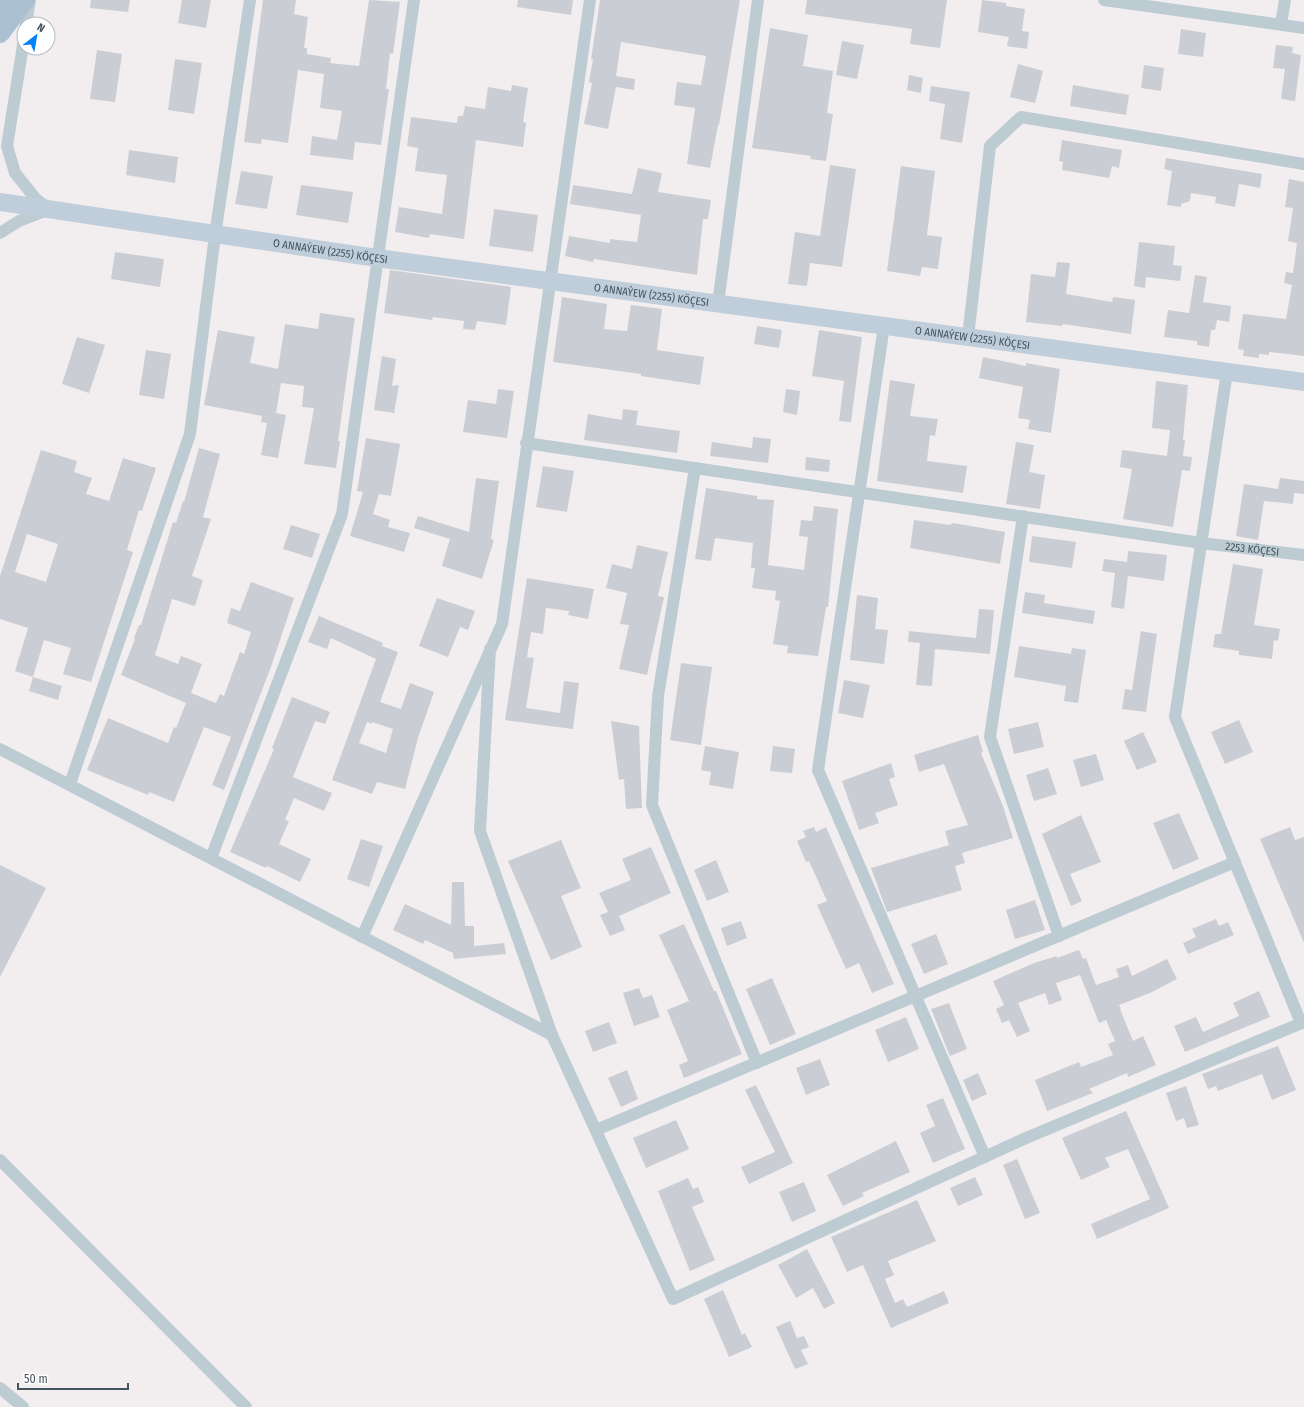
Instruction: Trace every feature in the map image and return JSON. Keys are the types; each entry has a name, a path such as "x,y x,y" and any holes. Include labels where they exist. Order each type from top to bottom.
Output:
{"main road":[{"path":"0,30 5,0"},
{"path":"0,33 25,0"},
{"name":"O ANNAÝEW (2255) KÖÇESI","path":"0,202 215,235 549,282 1304,382"}],"street":[{"path":"27,16 30,0"},
{"path":"70,784 190,434 215,235 250,0"},
{"path":"211,858 342,514 414,0"},
{"path":"362,937 502,624 526,443 590,0"},
{"path":"718,304 758,0"},
{"path":"1104,0 1304,28"},
{"path":"1281,24 1285,0"},
{"path":"21,56 7,146 15,173 36,199 50,210"},
{"path":"968,337 990,146 1021,117 1304,164"},
{"path":"0,233 19,221 50,210"},
{"path":"884,326 818,770 985,1156"},
{"path":"490,649 480,831 552,1035 673,1299 985,1156 1302,1023 1175,717 1228,372"},
{"name":"2253 KÖÇESI","path":"526,443 1202,543 1304,555"},
{"path":"695,468 658,696 652,805 757,1063"},
{"path":"1023,516 990,737 1059,936"},
{"path":"0,749 552,1035"},
{"path":"596,1130 1235,862"},
{"path":"0,1160 246,1407"},
{"path":"0,1388 23,1407"}],"building":[{"path":"91,0 130,0 128,12 90,8"},
{"path":"182,0 211,0 206,28 178,23"},
{"path":"263,0 296,0 294,14 308,17 304,48 307,48 307,54 331,58 330,63 359,66 369,0 400,2 393,54 390,53 386,89 389,89 381,145 355,142 353,160 310,155 312,136 337,140 342,111 320,108 324,74 298,70 288,143 262,139 261,144 244,142"},
{"path":"518,0 573,0 571,15 517,7"},
{"path":"600,0 740,0 719,125 710,168 687,164 695,108 674,105 677,82 701,85 706,56 621,42 616,76 635,79 634,90 616,87 608,129 584,124 592,83 589,82 593,59 591,59"},
{"path":"807,0 947,0 940,48 910,44 912,29 805,14"},
{"path":"982,0 1006,3 1006,6 1025,9 1022,31 1029,32 1027,49 1007,46 1009,37 978,32"},
{"path":"770,28 808,35 803,66 833,71 827,113 833,114 826,161 810,159 811,156 752,148"},
{"path":"1181,29 1206,33 1203,57 1178,54"},
{"path":"842,41 864,45 857,79 836,75"},
{"path":"1276,45 1293,47 1292,53 1301,55 1295,101 1281,99 1285,69 1273,68"},
{"path":"97,50 122,54 115,102 90,99"},
{"path":"175,59 202,63 194,114 168,110"},
{"path":"1018,64 1043,71 1035,103 1010,97"},
{"path":"1144,65 1164,68 1161,91 1141,88"},
{"path":"909,75 923,78 921,93 907,90"},
{"path":"512,85 528,88 523,122 526,123 523,147 476,140 464,239 430,234 429,238 395,232 399,207 442,214 447,175 415,171 418,148 407,146 411,117 457,123 458,116 463,116 465,106 485,109 488,87 511,91"},
{"path":"1073,85 1129,95 1126,115 1070,106"},
{"path":"931,86 970,92 962,143 940,139 945,104 929,101"},
{"path":"1062,140 1122,150 1119,168 1112,166 1109,178 1062,170 1063,162 1059,161"},
{"path":"129,150 178,157 175,183 126,175"},
{"path":"1166,158 1262,174 1260,188 1239,184 1235,207 1215,203 1216,197 1191,193 1190,201 1181,204 1181,207 1167,205 1172,171 1164,169"},
{"path":"830,165 856,169 842,267 810,263 807,286 788,284 795,232 820,236"},
{"path":"901,166 935,171 927,235 942,237 938,269 922,267 920,276 887,271"},
{"path":"638,168 662,173 658,192 711,200 708,219 703,219 697,275 594,259 593,262 565,256 569,236 610,243 610,239 637,242 641,215 570,204 573,185 632,194"},
{"path":"241,171 273,176 267,209 235,204"},
{"path":"1289,179 1304,182 1304,356 1269,352 1269,355 1259,354 1259,358 1243,356 1244,350 1238,349 1243,314 1286,319 1292,285 1284,283 1286,272 1293,273 1297,243 1288,241 1293,208 1285,207"},
{"path":"301,185 353,192 348,223 296,215"},
{"path":"494,209 538,215 533,252 489,246"},
{"path":"1139,242 1175,246 1173,265 1182,266 1180,281 1146,277 1145,288 1134,286"},
{"path":"115,252 164,259 160,287 111,279"},
{"path":"1057,262 1070,263 1066,294 1112,302 1113,297 1135,300 1131,334 1063,324 1062,326 1026,322 1031,274 1055,277"},
{"path":"390,270 511,287 506,325 477,321 475,330 463,329 464,321 433,317 432,320 384,313"},
{"path":"1195,275 1207,277 1203,302 1231,306 1229,322 1217,320 1215,330 1211,330 1209,347 1197,345 1197,341 1164,337 1168,310 1189,313"},
{"path":"562,297 607,304 604,329 627,331 631,305 662,309 657,350 704,357 700,385 641,376 641,374 553,362"},
{"path":"320,313 355,318 338,441 340,441 336,468 304,464 314,408 302,407 304,386 281,383 276,413 286,415 278,458 261,455 267,423 261,422 262,416 204,405 218,330 255,337 250,363 278,369 285,324 318,329"},
{"path":"757,326 782,330 779,348 754,344"},
{"path":"819,330 862,337 851,422 839,421 844,381 812,376"},
{"path":"77,337 105,345 89,393 62,384"},
{"path":"146,350 171,354 164,399 139,395"},
{"path":"382,356 396,359 392,386 399,385 394,413 374,410"},
{"path":"983,357 1026,366 1026,363 1060,369 1051,433 1028,429 1030,420 1018,418 1023,387 979,378"},
{"path":"890,380 915,384 910,416 938,419 935,436 930,435 927,461 967,466 963,493 877,481"},
{"path":"1156,381 1188,385 1183,456 1192,457 1190,471 1182,470 1173,527 1123,519 1132,469 1120,467 1122,450 1167,456 1170,430 1152,428"},
{"path":"498,389 514,391 507,438 463,432 468,400 496,404"},
{"path":"786,389 800,391 797,415 783,412"},
{"path":"623,409 638,411 636,425 680,431 677,453 584,440 588,414 622,420"},
{"path":"753,437 771,439 768,463 710,456 712,442 752,448"},
{"path":"366,438 400,444 391,496 379,494 373,514 390,520 388,527 410,533 404,552 350,536 363,492 357,491"},
{"path":"1016,442 1034,445 1029,472 1045,475 1040,509 1006,504"},
{"path":"199,448 220,454 203,517 211,519 192,576 203,580 195,606 172,599 155,655 178,664 181,656 202,664 191,693 216,703 220,694 224,696 240,652 244,654 251,632 227,623 231,608 240,611 251,582 294,598 272,664 224,790 212,785 231,737 204,727 174,802 149,792 148,795 87,770 108,718 168,743 186,703 121,675 139,625 141,625 173,522 176,523 183,501 184,502"},
{"path":"41,450 77,461 74,472 92,478 86,494 109,501 123,458 156,468 142,511 139,510 127,550 133,552 91,682 63,674 71,648 44,640 33,677 15,671 28,628 0,619 0,576","holes":["27,534 58,544 46,582 15,572"]},
{"path":"806,457 830,460 829,472 805,470"},
{"path":"543,466 574,471 567,512 536,507"},
{"path":"476,478 499,481 491,539 494,540 482,579 442,566 450,539 414,528 418,516 469,532"},
{"path":"1280,478 1304,481 1304,494 1294,493 1293,504 1264,501 1258,540 1236,536 1244,484 1278,489"},
{"path":"706,488 757,496 757,499 774,500 768,565 804,570 808,537 799,536 801,520 812,521 814,506 838,509 828,607 826,607 818,656 787,653 788,646 773,644 780,601 775,600 776,591 752,588 755,568 751,568 753,543 715,538 711,561 695,559"},
{"path":"914,520 951,525 952,523 1005,532 1000,564 910,548"},
{"path":"291,525 320,534 312,558 283,549"},
{"path":"1032,536 1076,542 1072,568 1029,562"},
{"path":"637,545 668,552 658,596 664,597 647,675 619,669 629,625 620,624 627,593 606,588 612,564 632,569"},
{"path":"1128,551 1167,555 1164,581 1128,576 1124,609 1111,607 1115,573 1102,571 1104,559 1127,562"},
{"path":"1233,564 1263,569 1254,625 1280,629 1278,641 1274,640 1272,659 1239,655 1239,651 1213,647 1215,634 1221,634"},
{"path":"527,578 594,589 588,619 568,615 569,611 546,608 543,634 531,632 527,657 534,658 526,708 560,713 564,681 579,683 573,729 505,720"},
{"path":"1025,592 1045,595 1044,603 1095,611 1093,624 1022,613"},
{"path":"857,595 878,598 875,629 888,630 884,664 850,660"},
{"path":"437,598 475,611 468,630 460,627 448,657 419,646"},
{"path":"979,609 994,610 990,654 935,649 932,686 916,685 920,643 908,642 909,631 976,638"},
{"path":"319,616 383,643 382,646 398,652 380,702 401,709 410,683 434,692 418,738 405,789 377,782 372,794 332,780 376,659 331,638 327,649 308,642","holes":["367,722 372,724 372,722 393,729 386,753 359,743"]},
{"path":"1141,631 1157,634 1146,712 1122,709 1125,689 1132,690"},
{"path":"1019,646 1071,654 1072,648 1086,650 1078,703 1064,701 1066,686 1014,677"},
{"path":"681,663 712,667 701,745 670,740"},
{"path":"33,677 62,686 58,700 29,691"},
{"path":"844,680 870,685 863,718 838,713"},
{"path":"292,697 330,712 325,724 315,721 293,777 332,793 324,811 294,798 285,820 289,821 279,844 311,859 300,882 267,866 266,868 230,852 274,749 272,748"},
{"path":"1239,720 1253,752 1225,764 1211,732"},
{"path":"611,721 639,726 642,808 626,809 624,779 619,780"},
{"path":"1038,722 1044,747 1014,754 1008,729"},
{"path":"1143,732 1157,762 1137,770 1124,741"},
{"path":"978,735 983,752 981,753 1003,806 1013,838 962,853 965,863 955,866 962,890 887,912 871,868 949,845 945,831 968,825 944,764 919,772 914,755"},
{"path":"705,746 739,752 733,789 709,785 711,772 701,770"},
{"path":"773,746 795,749 792,773 770,771"},
{"path":"1096,754 1104,780 1081,787 1073,760"},
{"path":"891,763 895,777 889,779 898,805 875,813 879,823 859,830 842,781"},
{"path":"1048,768 1057,794 1034,801 1026,775"},
{"path":"1179,813 1199,859 1173,870 1153,823"},
{"path":"1081,815 1101,862 1070,874 1082,901 1071,906 1042,834"},
{"path":"814,827 816,832 826,827 894,984 872,993 859,963 846,969 817,905 827,901 809,861 806,862 797,841 806,837 803,831"},
{"path":"1290,827 1295,840 1304,837 1304,943 1260,839"},
{"path":"361,839 383,846 369,887 347,879"},
{"path":"561,840 581,888 561,896 582,947 551,960 508,861"},
{"path":"651,847 671,893 619,916 625,930 610,936 600,915 608,912 599,893 631,880 622,859"},
{"path":"716,860 729,892 707,901 694,870"},
{"path":"0,865 46,888 0,977"},
{"path":"452,882 464,882 465,926 474,926 474,946 504,943 506,954 454,959 453,953 425,940 423,944 393,930 405,904 451,925"},
{"path":"1035,900 1045,930 1015,939 1006,910"},
{"path":"1216,919 1219,926 1228,922 1234,935 1188,954 1183,943 1196,937 1192,929"},
{"path":"741,921 747,938 727,946 721,928"},
{"path":"684,924 714,991 716,991 742,1054 684,1078 679,1065 688,1061 667,1010 689,1001 659,935"},
{"path":"936,934 948,964 924,974 911,944"},
{"path":"1079,950 1083,959 1086,958 1096,985 1119,977 1116,969 1128,965 1132,976 1167,959 1177,979 1150,993 1119,1005 1133,1041 1143,1036 1156,1065 1128,1077 1127,1073 1089,1089 1093,1093 1047,1111 1035,1080 1079,1062 1081,1067 1113,1055 1108,1044 1115,1041 1106,1020 1099,1023 1080,975 1056,983 1062,1000 1049,1005 1045,993 1018,1003 1030,1031 1017,1037 1009,1020 1002,1023 996,1009 1004,1005 993,981 1034,963 1057,956 1057,958"},
{"path":"772,978 796,1034 770,1045 746,989"},
{"path":"639,988 643,998 652,995 660,1017 634,1026 623,993"},
{"path":"1259,991 1270,1017 1185,1052 1174,1026 1196,1017 1203,1032 1239,1016 1233,1003"},
{"path":"949,1003 967,1049 950,1056 931,1009"},
{"path":"906,1017 919,1049 888,1062 875,1030"},
{"path":"609,1022 617,1043 593,1052 585,1031"},
{"path":"1278,1046 1296,1090 1272,1100 1262,1074 1218,1091 1216,1086 1208,1089 1202,1074"},
{"path":"820,1059 830,1085 806,1095 796,1068"},
{"path":"627,1070 638,1099 621,1107 608,1078"},
{"path":"978,1073 987,1094 972,1101 963,1080"},
{"path":"756,1085 793,1163 749,1184 741,1167 775,1152 745,1090"},
{"path":"1186,1086 1199,1125 1187,1128 1184,1118 1176,1121 1166,1093"},
{"path":"943,1098 965,1149 933,1163 920,1133 935,1126 926,1105"},
{"path":"1126,1111 1169,1208 1097,1239 1091,1224 1150,1199 1128,1149 1105,1158 1110,1167 1081,1180 1062,1138"},
{"path":"676,1120 689,1149 646,1168 633,1138"},
{"path":"896,1141 910,1172 862,1193 864,1196 843,1206 827,1175"},
{"path":"1017,1159 1040,1213 1025,1219 1003,1165"},
{"path":"975,1177 983,1195 958,1206 950,1188"},
{"path":"688,1178 693,1189 698,1187 704,1202 692,1207 715,1260 690,1271 658,1191"},
{"path":"804,1182 816,1211 792,1222 779,1192"},
{"path":"917,1200 936,1241 888,1261 894,1275 885,1279 895,1303 903,1299 907,1307 944,1291 949,1303 891,1328 863,1265 847,1272 831,1237"},
{"path":"807,1249 835,1303 824,1309 813,1288 796,1298 778,1265"},
{"path":"723,1290 742,1335 745,1333 752,1347 729,1357 704,1299"},
{"path":"790,1321 797,1338 804,1336 809,1347 801,1350 808,1364 795,1369 776,1327"}]}
